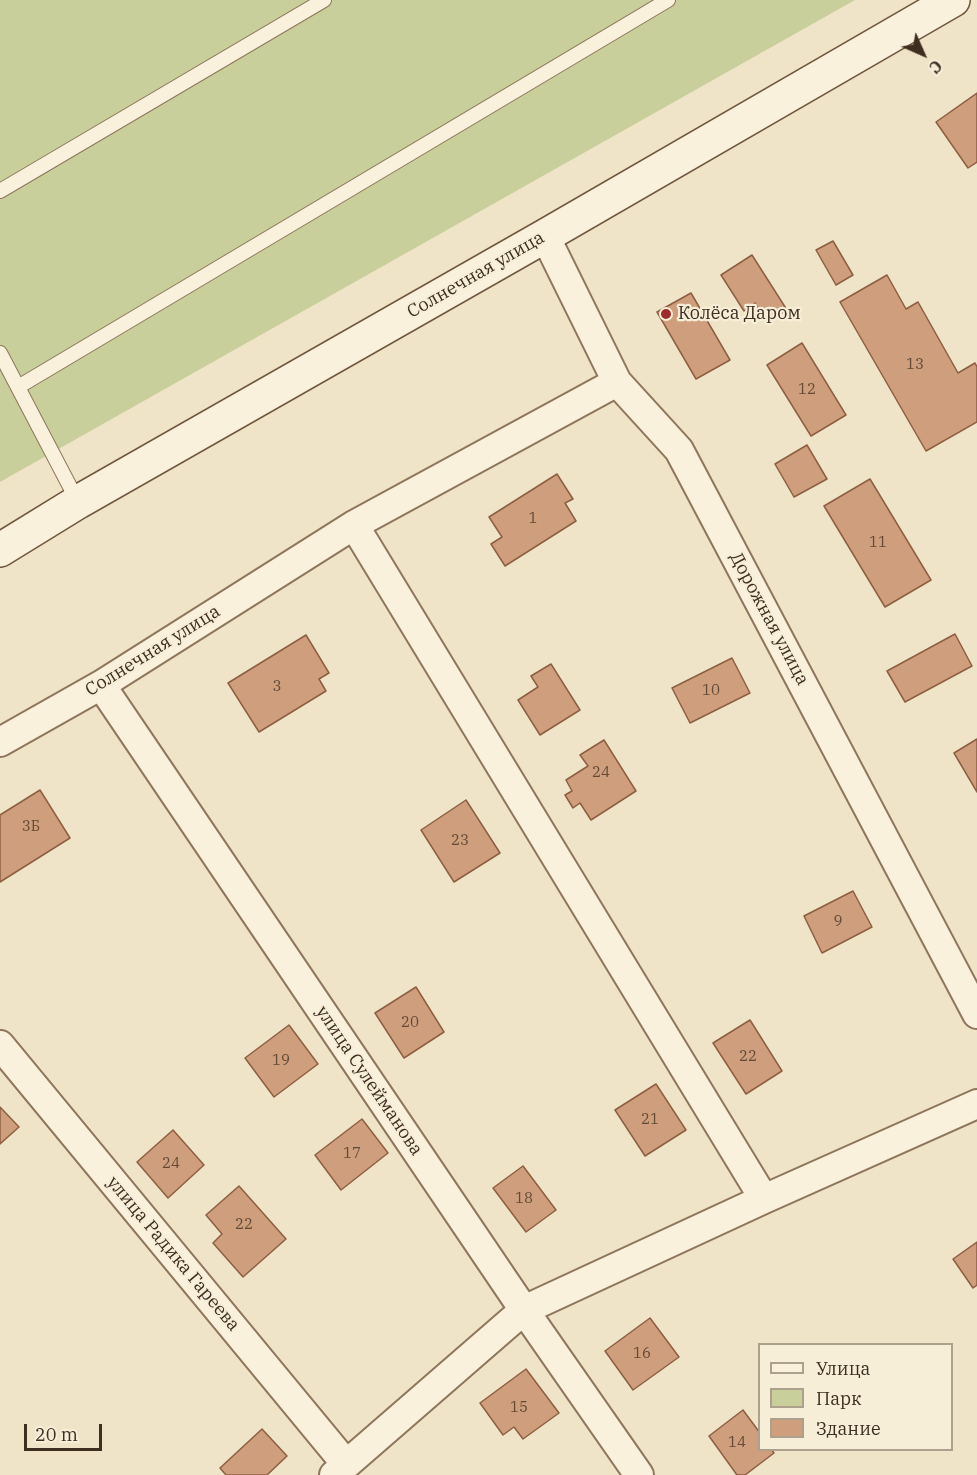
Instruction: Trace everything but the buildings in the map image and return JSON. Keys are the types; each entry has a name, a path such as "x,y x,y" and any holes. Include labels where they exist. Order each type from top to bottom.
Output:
{"main road":[{"name":"Солнечная улица","path":"0,550 78,502 953,0"}],"street":[{"name":"Дорожная улица","path":"545,236 617,382 679,450 977,1014"},
{"name":"Солнечная улица","path":"0,742 101,685 354,525 617,382"},
{"path":"354,525 764,1199"},
{"name":"улица Сулейманова","path":"101,685 524,1310 639,1475"},
{"name":"улица Радика Гареева","path":"0,1045 340,1469"},
{"path":"340,1469 524,1310 977,1104"}],"lane":[{"path":"0,191 324,0"},
{"path":"18,387 668,0"},
{"path":"0,352 78,502"}],"green space":[{"path":"0,0 855,0 0,482"}],"place":[{"name":"Колёса Даром","path":"666,314"}]}
